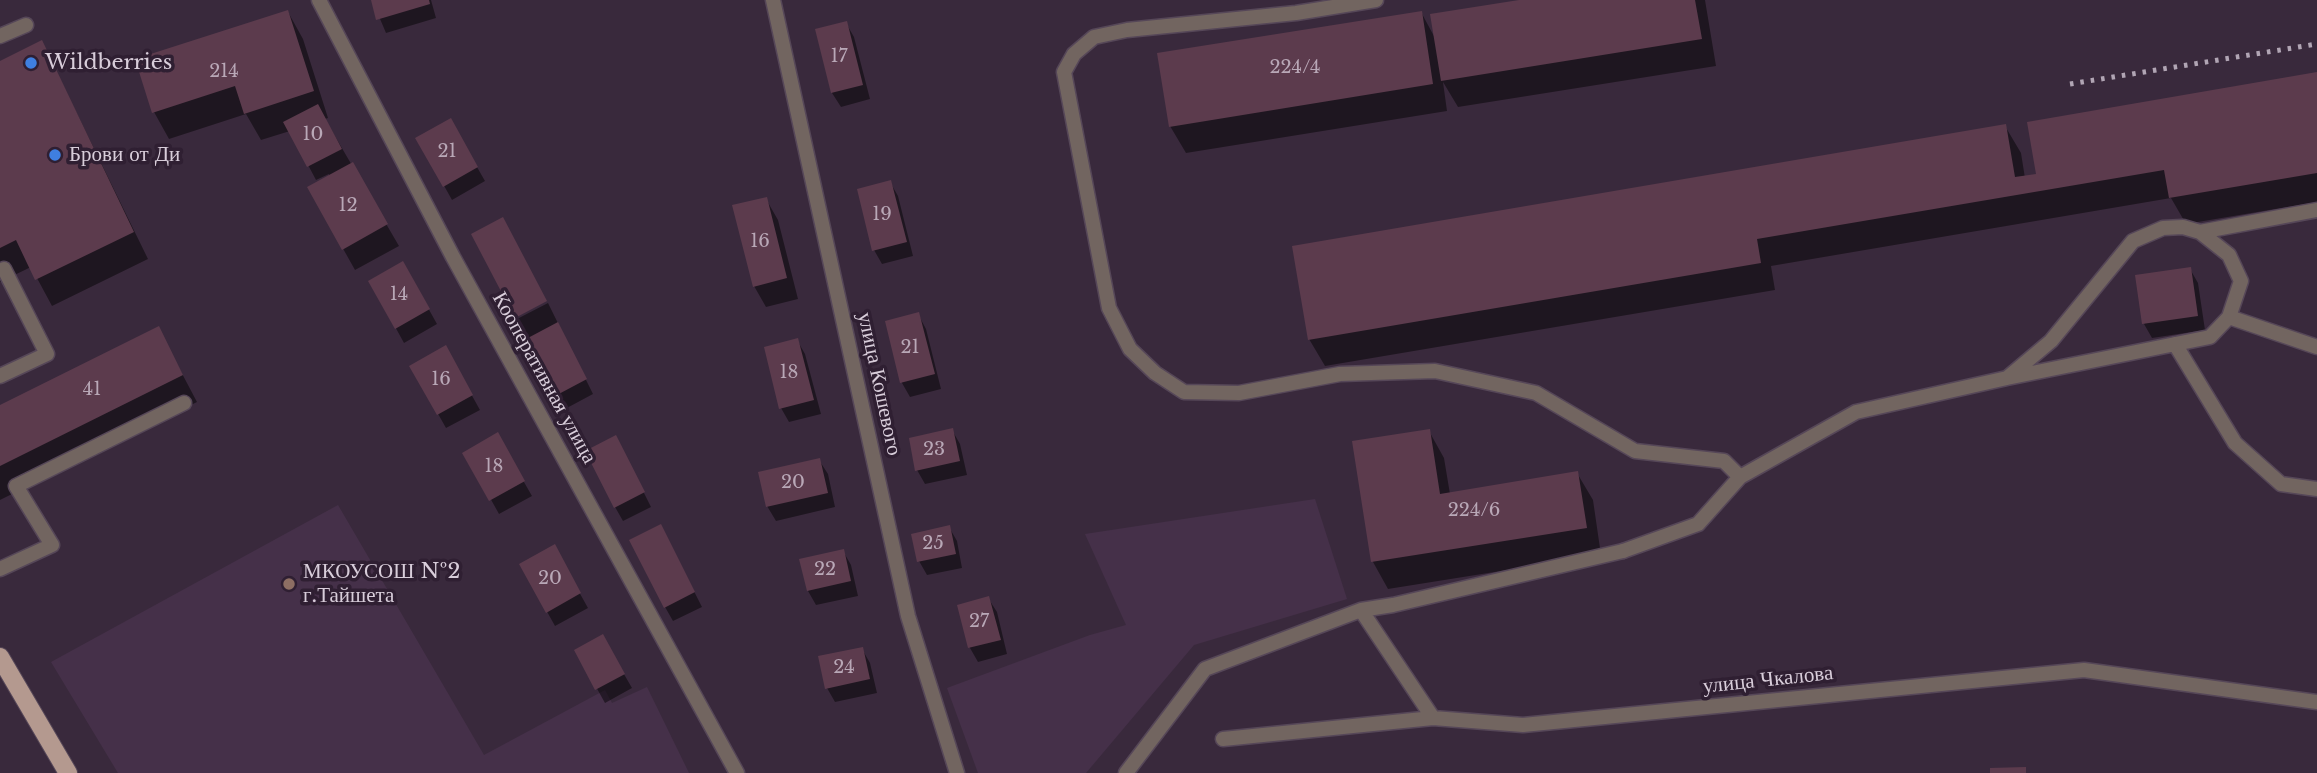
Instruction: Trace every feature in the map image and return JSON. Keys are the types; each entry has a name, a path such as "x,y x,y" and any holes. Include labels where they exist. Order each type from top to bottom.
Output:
{"main road":[{"path":"1,662 68,773"}],"street":[{"name":"Кооперативная улица","path":"318,0 453,257 737,773"},
{"name":"улица Кошевого","path":"773,0 908,616 957,773"},
{"path":"1376,0 1296,13 1127,30 1094,37 1074,54 1064,72 1068,101 1109,308 1130,349 1154,373 1184,392 1239,393 1340,374 1435,371 1487,380 1536,393 1635,451 1724,461 1740,477"},
{"path":"0,36 26,24"},
{"path":"2200,232 2317,211"},
{"path":"1126,773 1205,669 1361,610 1393,605 1623,551 1698,524 1740,477 1856,412 2210,337 2229,317 2241,281 2229,255 2200,232 2183,227 2163,228 2133,241 2051,341 2007,378"},
{"path":"0,376 47,354 4,269"},
{"path":"2229,317 2317,348"},
{"path":"2175,344 2235,443 2281,484 2317,489"},
{"path":"0,569 52,545 16,486 184,403"},
{"path":"1361,610 1433,718"},
{"name":"улица Чкалова","path":"1223,739 1433,718 1523,725 2084,670 2317,702"}],"shaded area":[{"path":"1315,499 1347,599 1194,645 1086,773 978,773 947,688 1090,635 1126,625 1085,534"},
{"name":"МКОУСОШ №2 г.Тайшета","path":"338,505 484,755 605,690 612,703 647,687 689,773 118,773 51,662"}],"building":[{"path":"371,0 429,0 430,4 376,20"},
{"path":"1519,0 1695,0 1702,39 1441,81 1430,14"},
{"path":"288,10 314,91 244,114 235,86 152,113 135,59"},
{"path":"1422,11 1433,84 1169,127 1157,53"},
{"path":"847,21 863,85 831,93 815,29"},
{"path":"42,40 134,232 35,280 16,240 0,248 0,61"},
{"path":"2317,72 2317,173 2169,198 2164,170 1757,239 1761,263 1308,340 1292,246 2006,124 2015,177 2036,174 2027,122"},
{"path":"318,104 342,149 307,167 283,122"},
{"path":"451,118 478,167 443,187 415,138"},
{"path":"353,162 388,224 342,250 307,187"},
{"path":"891,180 907,242 872,251 857,189"},
{"path":"767,197 787,278 753,287 732,205"},
{"path":"503,217 547,301 515,318 471,234"},
{"path":"403,261 430,309 395,329 368,281"},
{"path":"2191,267 2198,316 2142,324 2135,275"},
{"path":"919,312 935,374 900,383 885,321"},
{"path":"558,322 587,379 555,396 526,339"},
{"path":"159,326 183,375 0,466 0,405"},
{"path":"798,338 814,400 779,409 764,347"},
{"path":"446,345 473,395 437,415 409,366"},
{"path":"953,428 960,461 915,471 909,438"},
{"path":"1430,429 1440,494 1578,471 1587,528 1371,562 1352,441"},
{"path":"498,432 525,481 489,501 462,453"},
{"path":"616,435 645,492 614,508 585,451"},
{"path":"820,458 828,493 766,507 758,472"},
{"path":"661,524 695,592 664,608 629,540"},
{"path":"950,525 956,554 917,562 911,534"},
{"path":"555,544 581,593 546,613 519,564"},
{"path":"844,549 851,581 807,591 799,559"},
{"path":"989,596 1001,640 968,648 957,605"},
{"path":"603,634 625,674 595,690 574,650"},
{"path":"863,647 870,679 825,689 818,656"},
{"path":"2026,767 2026,773 1990,773 1990,768"}],"railway":[{"path":"2070,84 2317,44"}],"place":[{"name":"Wildberries","path":"31,63"},
{"name":"Брови от Ди","path":"55,155"},
{"name":"МКОУСОШ №2 г.Тайшета","path":"289,584"}]}
